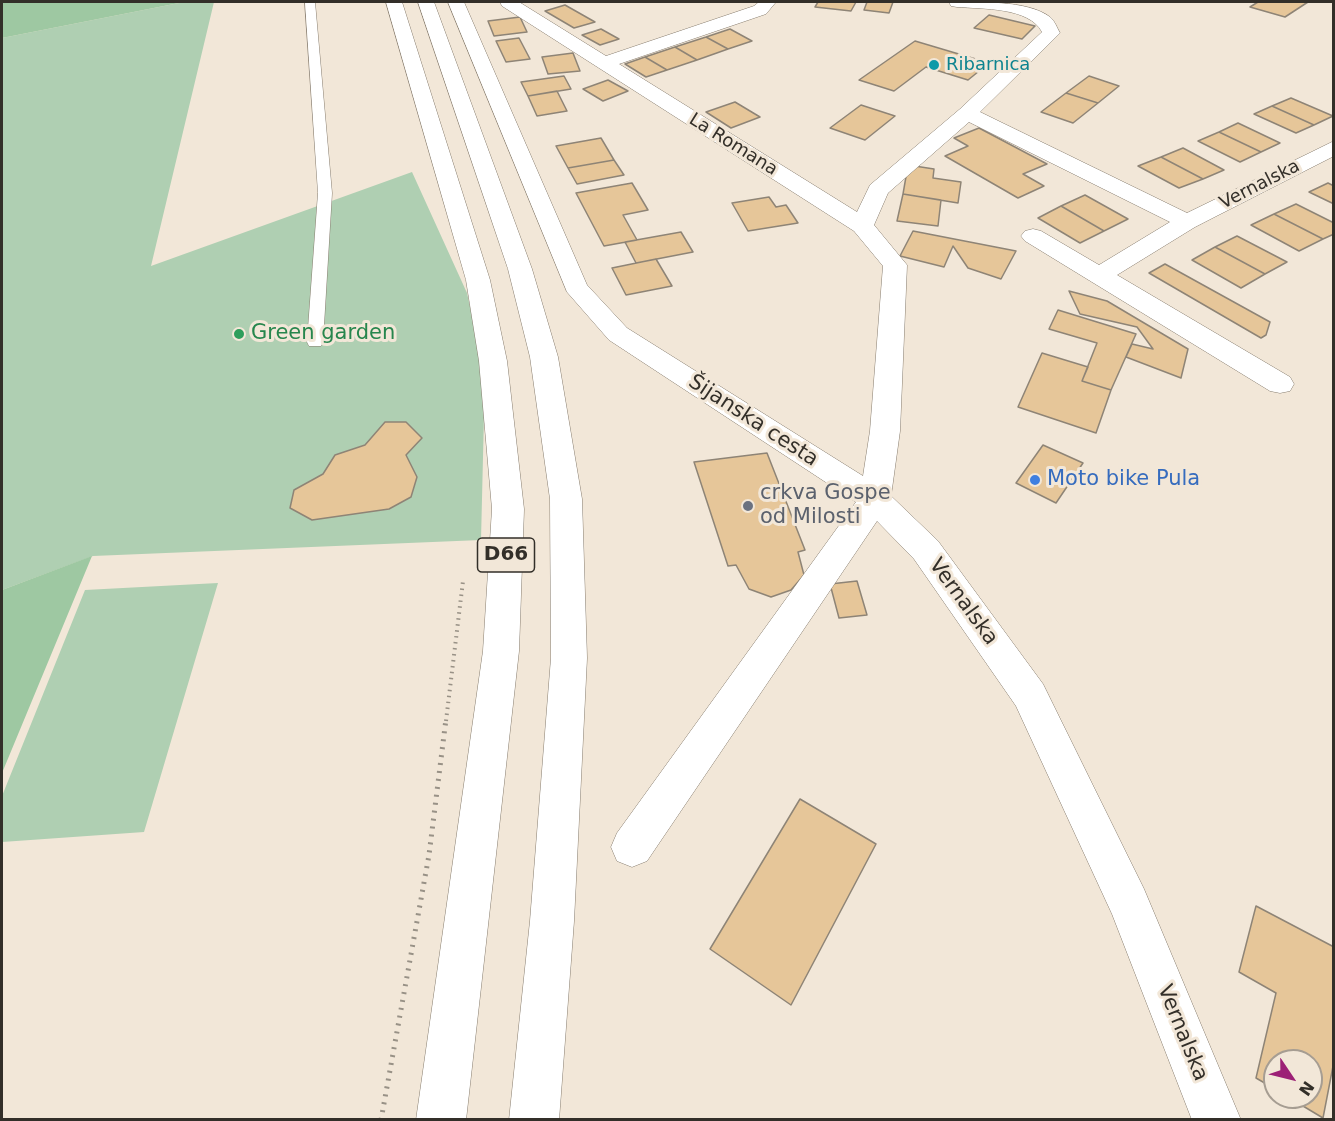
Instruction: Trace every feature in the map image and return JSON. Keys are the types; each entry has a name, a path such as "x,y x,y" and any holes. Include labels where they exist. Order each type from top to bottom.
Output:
{"street":[{"name":"D66","path":"394,2 478,280 492,361 508,509 501,651 441,1119"},
{"path":"426,2 520,269 544,357 566,499 569,658 552,921 534,1119"},
{"name":"Šijanska cesta","path":"456,2 576,288 618,334 874,499"},
{"name":"La Romana","path":"508,2 862,226"},
{"path":"604,63 760,10 768,2"},
{"path":"632,847 874,499 885,431 895,265 862,226 878,190 967,113 1051,33 1046,21 1033,14 991,4 957,2"},
{"path":"967,113 1187,222"},
{"name":"Vernalska","path":"1100,275 1187,222 1334,147"},
{"path":"1034,236 1280,384"},
{"name":"Vernalska","path":"874,499 926,550 1030,694 1129,904 1218,1119"}],"lane":[{"path":"310,2 325,193 315,342"}],"path":[{"path":"381,1119 429,855 464,574"}],"green space":[{"path":"2,2 184,2 2,38"},
{"name":"Green garden","path":"184,2 214,2 151,266 412,172 467,293 485,374 481,540 93,556 2,590 2,38"},
{"path":"92,556 2,773 2,590"},
{"path":"218,583 144,832 2,842 2,796 85,590"}],"building":[{"path":"818,2 856,2 851,11 815,7"},
{"path":"867,2 893,2 889,13 864,10"},
{"path":"1258,2 1308,2 1285,17 1250,7"},
{"path":"565,5 595,22 574,28 545,11"},
{"path":"989,15 1035,26 1022,39 974,28"},
{"path":"520,17 527,32 494,36 488,21"},
{"path":"601,29 619,39 600,45 582,35"},
{"path":"730,29 752,41 728,49 706,37"},
{"path":"706,37 728,49 697,60 675,47"},
{"path":"519,38 530,59 506,62 496,41"},
{"name":"Ribarnica","path":"915,41 989,63 968,80 926,67 894,91 859,80"},
{"path":"675,47 697,60 667,70 645,57"},
{"path":"573,53 580,71 548,74 542,57"},
{"path":"645,57 667,70 646,77 625,64"},
{"path":"564,76 571,89 528,96 521,82"},
{"path":"1089,76 1119,86 1098,103 1066,93"},
{"path":"608,80 628,91 603,101 583,89"},
{"path":"557,91 567,111 537,116 528,96"},
{"path":"1066,93 1098,103 1073,123 1041,112"},
{"path":"1291,98 1333,116 1314,125 1272,106"},
{"path":"735,102 760,117 731,128 706,112"},
{"path":"861,105 895,116 865,140 830,128"},
{"path":"1272,106 1314,125 1296,133 1254,114"},
{"path":"1238,123 1280,143 1261,152 1219,132"},
{"path":"979,128 1047,164 1023,174 1044,186 1018,198 945,156 968,146 954,138"},
{"path":"1219,132 1261,152 1240,162 1198,141"},
{"path":"601,138 614,160 568,168 556,146"},
{"path":"1183,148 1224,170 1203,179 1161,157"},
{"path":"1161,157 1203,179 1179,188 1138,166"},
{"path":"614,160 624,175 577,184 568,168"},
{"path":"908,165 934,169 933,178 961,182 958,203 903,194"},
{"path":"632,183 648,210 623,215 637,240 604,246 576,193"},
{"path":"1328,183 1334,186 1334,204 1309,192"},
{"path":"903,194 941,200 938,226 897,221"},
{"path":"1085,195 1128,219 1104,231 1061,206"},
{"path":"769,197 776,207 786,205 798,223 748,231 732,203"},
{"path":"1296,204 1334,223 1334,234 1323,239 1274,214"},
{"path":"1061,206 1104,231 1080,243 1038,218"},
{"path":"1274,214 1323,239 1299,251 1251,225"},
{"path":"913,231 1016,251 1001,279 968,268 953,246 944,267 900,256"},
{"path":"681,232 693,252 636,263 625,242"},
{"path":"1237,236 1287,262 1265,274 1215,247"},
{"path":"1215,247 1265,274 1241,288 1192,260"},
{"path":"656,259 672,286 626,295 612,268"},
{"path":"1165,264 1270,322 1266,335 1261,338 1149,273"},
{"path":"1069,291 1107,301 1188,349 1181,378 1126,357 1132,344 1153,349 1137,327 1080,314"},
{"path":"1058,310 1136,334 1111,390 1082,381 1097,343 1049,329"},
{"path":"1042,353 1088,367 1082,381 1111,390 1096,433 1018,407"},
{"path":"385,422 406,422 422,438 406,455 417,477 411,497 389,509 312,520 290,508 294,490 323,474 335,455 365,445"},
{"path":"1043,445 1083,463 1056,503 1016,483"},
{"name":"crkva Gospe od Milosti","path":"767,453 805,550 798,552 804,575 791,590 771,597 749,589 736,565 728,566 694,462"},
{"path":"857,581 867,615 839,618 830,584"},
{"path":"800,799 876,844 791,1005 710,949"},
{"path":"1256,906 1334,947 1334,1061 1323,1118 1308,1109 1323,1109 1323,1049 1263,1049 1263,1082 1256,1078 1276,993 1239,972"}],"place":[{"name":"Ribarnica","path":"934,65"},
{"name":"Green garden","path":"239,334"},
{"name":"Moto bike Pula","path":"1035,480"},
{"name":"crkva Gospe od Milosti","path":"748,506"}]}
